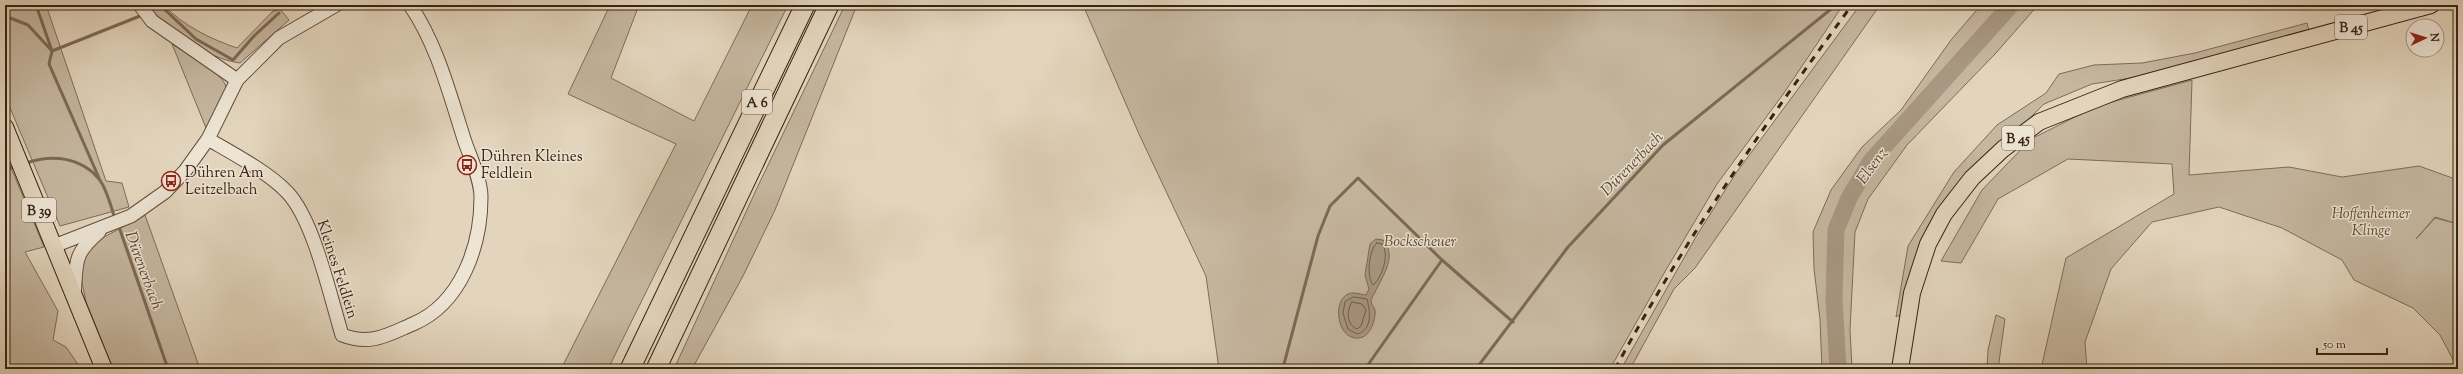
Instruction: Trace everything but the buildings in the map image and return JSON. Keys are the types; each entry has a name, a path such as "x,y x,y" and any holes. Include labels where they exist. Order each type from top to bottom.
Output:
{"highway":[{"name":"A 6","path":"630,369 805,5"},
{"name":"A 6","path":"656,369 829,5"}],"main road":[{"name":"B 45","path":"1900,369 1912,293 1928,244 1944,214 1977,174 2003,149 2039,122 2122,89 2431,5"},
{"name":"B 39","path":"5,127 104,369"}],"street":[{"path":"140,5 152,21 237,80"},
{"path":"54,246 132,216 165,192 185,171 208,139 237,80 279,38 336,5"},
{"name":"Kleines Feldlein","path":"208,139 245,161 287,191 303,215 342,335 358,341 380,338 417,322 442,305 458,284 469,264 478,233 481,196 434,50 420,18 410,5"},
{"path":"74,296 77,257 81,248 108,226"}],"green space":[{"path":"5,5 46,5 106,181 122,183 129,207 60,226 5,96"},
{"path":"147,5 164,5 172,13 198,31 237,48 272,12 280,9 289,20 240,63 214,55 189,42 166,24"},
{"path":"610,5 639,5 611,78 694,121 752,5 788,5 608,369 561,369 676,144 568,94"},
{"path":"845,5 857,5 775,210 743,276 692,369 674,369 757,188"},
{"name":"Bockscheuer","path":"1083,5 1843,5 1784,93 1717,184 1610,369 1219,369 1206,276 1139,134"},
{"path":"1860,5 1880,5 1695,268 1674,289 1630,369 1621,369 1697,235 1736,173"},
{"path":"1981,5 2038,5 1996,53 1907,145 1868,199 1855,232 1850,330 1852,369 1822,369 1820,319 1814,269 1813,232 1831,190 1862,147 1901,110 1951,40"},
{"path":"2307,23 2309,31 2209,59 2131,78 2092,84 2044,104 2020,128 1988,152 1955,189 1902,314 1896,317 1908,246 1954,172 1997,125 2046,93 2059,74 2094,65 2142,63 2195,53"},
{"path":"172,44 215,72 226,86 226,93 206,128"},
{"name":"Hoffenheimer Klinge","path":"2192,80 2189,175 2289,167 2342,177 2419,166 2458,180 2458,224 2458,369 2440,335 2413,308 2354,280 2342,260 2282,228 2219,207 2152,222 2111,269 2085,342 2087,369 2041,369 2066,258 2174,194 2172,164 2068,159 1998,199 1961,263 1941,261 1982,190 2031,139 2097,106","holes":["2435,217 2458,224 2435,218 2416,239"]},
{"path":"5,153 44,247 25,252 58,311 53,340 66,347 81,369 5,369"},
{"path":"145,215 200,369 113,369 86,302 80,272 80,258 91,244"},
{"path":"1996,315 2005,319 1998,369 1987,369 1988,350"}],"water":[{"path":"1376,239 1383,240 1389,252 1389,258 1388,265 1371,300 1375,310 1373,323 1366,335 1358,338 1350,337 1344,332 1341,324 1339,307 1342,300 1347,295 1354,293 1366,295 1369,289 1365,275 1370,244"}],"waterway":[{"path":"36,5 52,51 140,16"},
{"name":"Dürenerbach","path":"1476,369 1568,247 1663,145 1836,5"},
{"name":"Elsenz","path":"1838,369 1834,300 1836,230 1849,198 1871,161 2011,5"},
{"path":"152,10 161,6 196,39 233,60 254,36 279,13"},
{"name":"Dürenerbach","path":"5,16 28,25 52,51 49,64 99,178"},
{"name":"Dürenerbach","path":"26,163 36,160 56,158 66,159 84,166 102,183 115,219"},
{"name":"Dürenerbach","path":"5,170 17,166"},
{"path":"1284,364 1318,236 1330,206 1358,178 1442,260 1513,322"},
{"name":"Dürenerbach","path":"118,224 168,369"},
{"path":"1365,369 1442,260"}],"railway":[{"path":"1615,369 1641,321 1727,183 1788,93 1852,5"}],"place":[{"name":"Dühren Kleines Feldlein","path":"467,165"},
{"name":"Dühren Am Leitzelbach","path":"171,181"}]}
